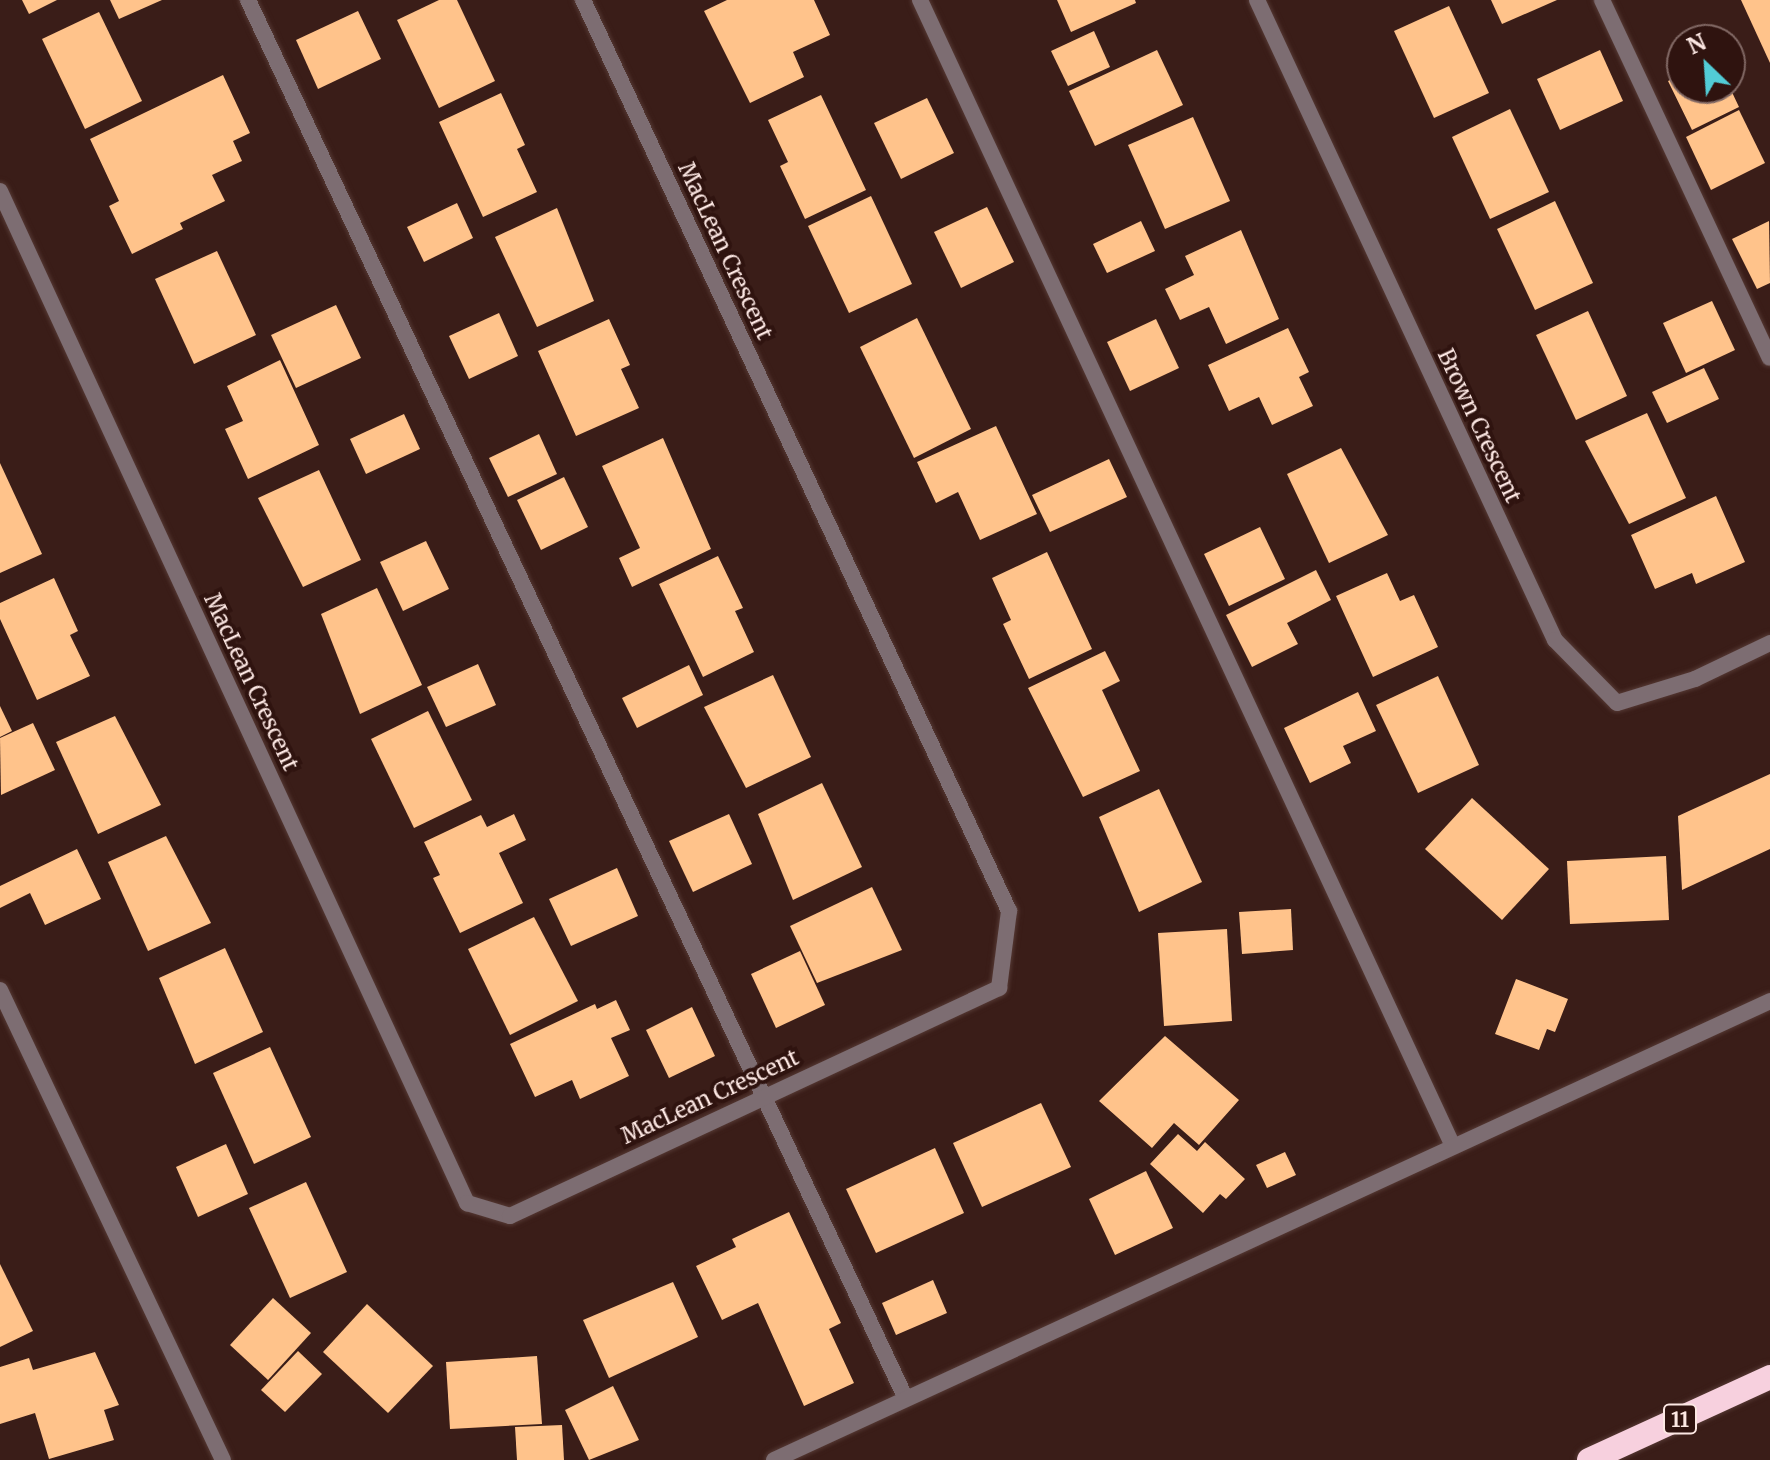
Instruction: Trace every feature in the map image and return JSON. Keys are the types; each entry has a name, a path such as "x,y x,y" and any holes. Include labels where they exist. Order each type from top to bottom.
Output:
{"highway":[{"name":"11","path":"1589,1460 1770,1377"}],"street":[{"path":"248,0 761,1097 905,1397"},
{"name":"MacLean Crescent","path":"0,191 467,1203 510,1216 999,988 1009,911 583,0"},
{"path":"920,0 1452,1144"},
{"name":"Brown Crescent","path":"1257,0 1555,640 1617,703 1695,679 1770,643"},
{"path":"1602,0 1770,358"},
{"path":"0,990 223,1460"},
{"path":"774,1460 1452,1144 1770,1001"}],"building":[{"path":"22,0 57,0 29,14"},
{"path":"110,0 162,0 119,19"},
{"path":"439,0 457,0 495,81 439,108 397,20"},
{"path":"727,0 814,0 830,35 793,52 804,77 750,103 704,11"},
{"path":"1057,0 1135,0 1136,3 1071,32"},
{"path":"1491,0 1557,0 1502,24"},
{"path":"1741,0 1770,0 1770,63"},
{"path":"1449,6 1489,93 1434,118 1394,31"},
{"path":"358,11 381,59 318,89 296,40"},
{"path":"99,12 142,101 85,129 42,39"},
{"path":"1094,31 1110,67 1068,86 1051,51"},
{"path":"1157,50 1183,105 1095,146 1069,91"},
{"path":"1600,50 1623,101 1560,130 1537,79"},
{"path":"223,75 250,133 233,141 242,161 212,175 225,201 180,223 183,229 132,254 109,206 119,201 90,139"},
{"path":"501,93 525,145 517,149 537,192 483,217 439,122"},
{"path":"821,95 866,190 805,219 780,166 788,162 768,120"},
{"path":"927,98 954,153 901,179 874,123"},
{"path":"1679,104 1738,104 1739,107 1692,130"},
{"path":"1510,109 1549,192 1490,219 1452,137"},
{"path":"1739,110 1765,163 1711,190 1686,137"},
{"path":"1193,117 1230,201 1165,229 1128,145"},
{"path":"871,196 912,284 849,313 808,226"},
{"path":"1555,201 1593,283 1535,310 1497,229"},
{"path":"457,203 473,238 424,262 407,227"},
{"path":"987,207 1014,262 961,288 934,232"},
{"path":"557,208 594,301 537,327 495,237"},
{"path":"1141,221 1155,251 1107,273 1093,244"},
{"path":"1769,221 1770,283 1757,289 1732,239"},
{"path":"1241,230 1279,319 1226,344 1209,307 1180,320 1165,289 1194,275 1185,256"},
{"path":"217,251 256,335 194,364 155,279"},
{"path":"1712,301 1735,350 1686,373 1663,323"},
{"path":"336,305 361,358 296,388 271,335"},
{"path":"1588,311 1627,396 1576,420 1536,335"},
{"path":"499,313 518,356 469,379 449,336"},
{"path":"917,318 971,429 914,458 860,347"},
{"path":"609,319 630,365 621,369 639,408 576,436 538,351"},
{"path":"1156,319 1179,368 1130,391 1107,342"},
{"path":"1288,328 1309,372 1299,377 1313,406 1272,425 1259,397 1229,411 1208,365"},
{"path":"280,360 319,445 248,479 225,429 243,421 227,386"},
{"path":"1704,368 1719,399 1667,423 1652,392"},
{"path":"1647,413 1686,498 1629,524 1585,441"},
{"path":"404,414 420,449 366,474 350,439"},
{"path":"996,426 1037,514 980,540 958,492 936,503 917,462"},
{"path":"539,434 557,474 508,497 489,458"},
{"path":"663,438 711,549 632,587 619,558 640,548 602,466"},
{"path":"1341,448 1388,535 1329,563 1287,474"},
{"path":"1109,459 1127,497 1050,532 1032,495"},
{"path":"0,463 42,554 0,573"},
{"path":"319,470 361,560 303,587 258,498"},
{"path":"564,477 588,527 541,550 517,500"},
{"path":"1716,496 1745,562 1696,584 1692,573 1655,589 1631,535"},
{"path":"1260,527 1285,579 1229,606 1204,554"},
{"path":"426,541 449,589 403,611 380,562"},
{"path":"1047,552 1092,649 1029,679 1003,624 1011,620 992,578"},
{"path":"718,556 743,608 735,611 754,652 703,677 659,584"},
{"path":"1316,570 1331,600 1287,623 1298,644 1252,667 1226,615"},
{"path":"1387,573 1400,601 1414,595 1438,647 1373,677 1336,596"},
{"path":"54,578 78,631 70,635 90,676 37,700 0,619 0,603"},
{"path":"377,588 422,685 360,714 321,614"},
{"path":"1105,651 1120,681 1102,690 1140,771 1083,797 1028,688"},
{"path":"478,664 496,705 446,727 427,687"},
{"path":"689,665 703,695 637,728 622,698"},
{"path":"773,675 811,757 746,788 704,707"},
{"path":"1438,676 1479,765 1418,793 1376,705"},
{"path":"1358,692 1376,731 1343,746 1351,763 1310,783 1284,728"},
{"path":"0,706 12,731 0,737"},
{"path":"428,711 472,800 414,828 371,739"},
{"path":"115,716 161,805 98,834 56,742"},
{"path":"33,723 55,770 1,795 0,738"},
{"path":"1770,774 1770,849 1682,890 1678,816"},
{"path":"822,783 862,867 793,900 758,814"},
{"path":"1159,789 1202,882 1139,912 1099,817"},
{"path":"1472,798 1549,869 1502,920 1425,849"},
{"path":"514,814 526,840 499,853 523,903 460,933 433,878 440,875 424,842 481,815 487,827"},
{"path":"729,814 752,864 693,892 669,841"},
{"path":"166,836 211,923 148,951 108,862"},
{"path":"77,849 101,899 45,925 30,893 0,908 0,886"},
{"path":"1666,856 1669,920 1570,924 1567,861"},
{"path":"617,868 638,916 571,946 549,899"},
{"path":"872,887 902,950 817,983 790,926"},
{"path":"1291,909 1293,950 1242,954 1239,912"},
{"path":"534,917 578,1001 510,1035 468,949"},
{"path":"1227,929 1232,1021 1164,1026 1158,933"},
{"path":"225,948 263,1032 195,1064 159,978"},
{"path":"800,951 825,1005 776,1028 751,974"},
{"path":"1516,979 1568,999 1555,1032 1547,1029 1539,1050 1495,1034"},
{"path":"616,1000 630,1030 611,1038 629,1076 580,1099 572,1080 535,1097 510,1044 595,1004 597,1009"},
{"path":"692,1007 715,1056 669,1078 646,1030"},
{"path":"1165,1036 1239,1100 1199,1145 1174,1123 1152,1148 1099,1101"},
{"path":"270,1047 311,1137 254,1164 213,1073"},
{"path":"1041,1103 1071,1167 982,1207 953,1143"},
{"path":"1178,1134 1197,1151 1205,1142 1245,1179 1226,1199 1220,1194 1203,1213 1150,1164"},
{"path":"226,1144 248,1194 198,1217 176,1167"},
{"path":"935,1148 964,1213 876,1253 846,1189"},
{"path":"1285,1152 1296,1175 1267,1188 1256,1165"},
{"path":"1146,1171 1173,1228 1115,1255 1089,1199"},
{"path":"306,1182 347,1272 290,1298 249,1208"},
{"path":"789,1212 841,1323 829,1329 854,1383 804,1406 758,1303 722,1320 696,1266 736,1247 732,1239"},
{"path":"0,1264 33,1331 0,1347"},
{"path":"933,1280 947,1313 896,1335 882,1303"},
{"path":"673,1282 698,1337 609,1378 583,1320"},
{"path":"273,1298 311,1333 268,1380 230,1345"},
{"path":"367,1304 433,1366 388,1413 323,1352"},
{"path":"298,1351 322,1374 285,1412 261,1390"},
{"path":"95,1352 119,1405 104,1410 114,1440 49,1459 35,1413 0,1424 0,1367 29,1358 33,1370"},
{"path":"537,1356 542,1424 450,1429 446,1362"},
{"path":"613,1386 639,1440 589,1460 565,1410"},
{"path":"562,1425 564,1460 517,1460 515,1427"}]}
